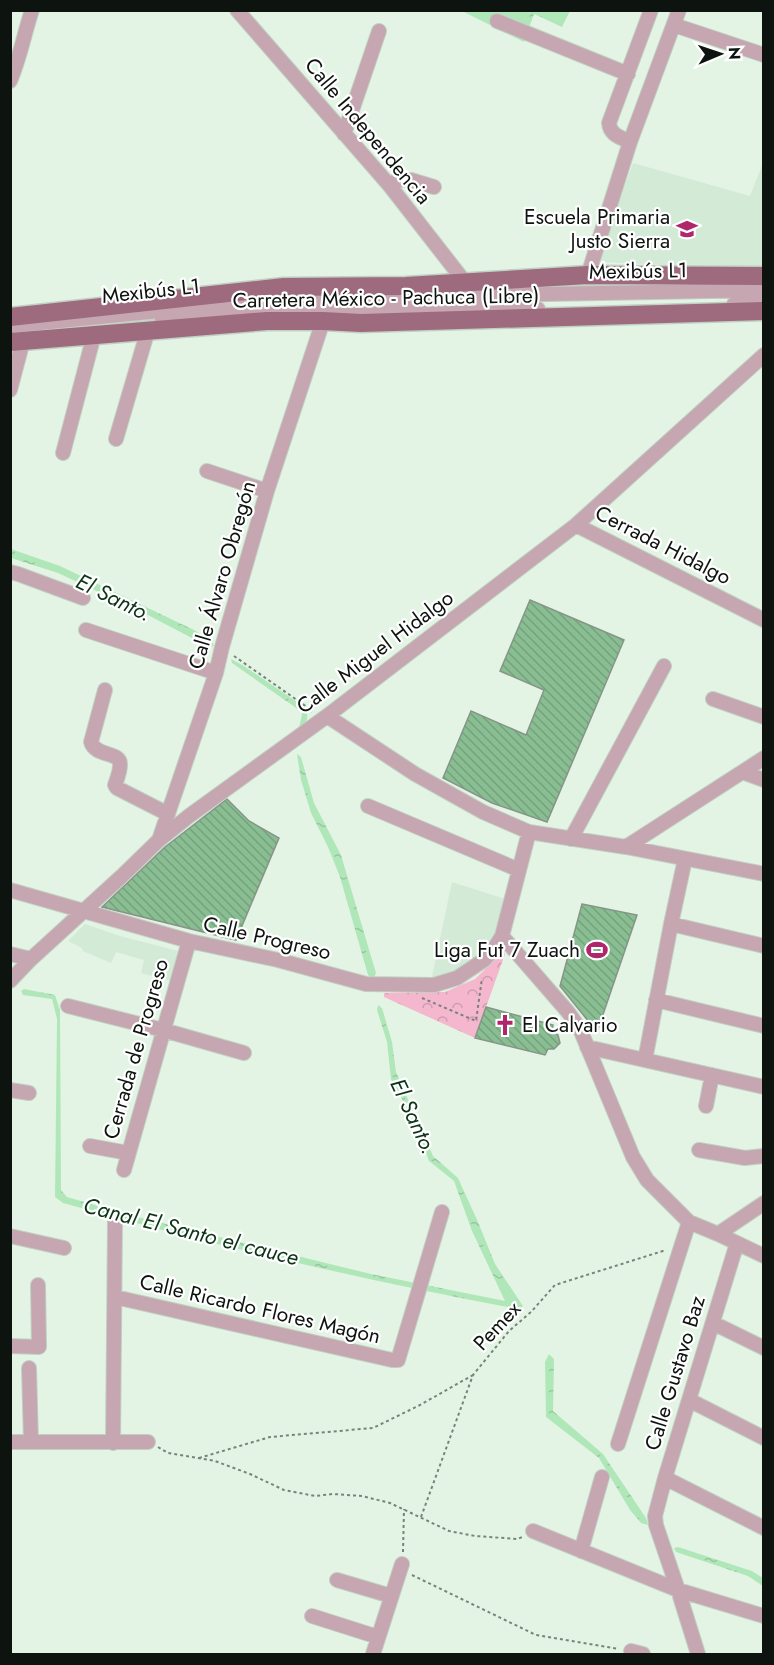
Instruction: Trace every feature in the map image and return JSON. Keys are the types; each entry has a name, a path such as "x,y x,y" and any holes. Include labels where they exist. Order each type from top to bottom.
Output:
{"main road":[{"name":"Carretera México - Pachuca (Libre)","path":"10,317 284,287 406,286 588,275 764,276"},
{"name":"Carretera México - Pachuca (Libre)","path":"15,339 267,321 362,323 764,311"}],"street":[{"path":"10,81 19,61 23,36 32,10"},
{"name":"Calle Independencia","path":"237,10 390,186 464,281"},
{"path":"630,142 613,134 609,129 609,123 651,10"},
{"path":"588,275 630,142 679,10"},
{"path":"497,21 628,74"},
{"path":"674,25 764,55"},
{"path":"344,134 379,31"},
{"path":"390,186 397,180 411,180 434,187"},
{"name":"Mexibús L1","path":"10,326 277,299 764,290"},
{"name":"Mexibús L1","path":"15,339 272,310 614,309 701,307 764,301"},
{"name":"Calle Álvaro Obregón","path":"159,840 216,673 267,491 323,321"},
{"path":"116,439 148,330"},
{"path":"63,453 94,335"},
{"path":"10,390 15,339"},
{"name":"Calle Miguel Hidalgo","path":"10,981 31,958 159,840 323,719 576,525 764,355"},
{"path":"207,471 267,491"},
{"name":"Cerrada Hidalgo","path":"576,525 764,620"},
{"path":"10,572 83,598"},
{"path":"86,630 216,673"},
{"path":"571,839 664,666"},
{"path":"105,690 91,742 93,747 119,761 117,788 168,814"},
{"path":"713,699 764,717"},
{"path":"323,719 483,812 529,832 626,847 764,874"},
{"path":"626,847 764,758"},
{"path":"742,771 764,780"},
{"path":"368,806 519,870"},
{"name":"Calle Progreso","path":"10,890 189,941 278,960 366,984 434,985 457,978 484,960 494,949 502,936 529,832"},
{"path":"645,1060 670,924 685,859"},
{"path":"670,924 764,946"},
{"path":"502,936 580,1029 633,1157 647,1180 689,1222 764,1256"},
{"name":"Cerrada de Progreso","path":"124,1170 189,941"},
{"path":"10,954 31,958"},
{"path":"656,1000 764,1026"},
{"path":"68,1006 244,1053"},
{"path":"587,1047 764,1087"},
{"path":"706,1106 712,1075"},
{"path":"10,1090 29,1093"},
{"path":"90,1146 128,1153"},
{"path":"699,1150 745,1158 764,1156"},
{"path":"718,1234 764,1203"},
{"name":"Calle Ricardo Flores Magón","path":"113,1443 115,1297 398,1360 442,1212"},
{"path":"115,1221 115,1297"},
{"path":"618,1444 689,1222"},
{"path":"10,1236 64,1248"},
{"name":"Calle Gustavo Baz","path":"678,1590 655,1516 737,1243"},
{"path":"10,1346 39,1347 38,1285"},
{"path":"713,1323 764,1348"},
{"path":"29,1368 31,1442"},
{"path":"689,1400 764,1438"},
{"path":"10,1442 148,1442"},
{"path":"581,1551 602,1477"},
{"path":"665,1478 764,1528"},
{"path":"533,1531 678,1590 764,1616"},
{"path":"373,1654 402,1563"},
{"path":"337,1580 391,1596"},
{"path":"678,1590 698,1654"},
{"path":"312,1616 378,1637"}],"path":[{"path":"222,647 323,719"},
{"path":"392,985 476,1021 484,960"},
{"name":"Pemex","path":"421,1517 473,1375 509,1331 531,1312 555,1285 682,1244"},
{"path":"198,1458 270,1437 373,1428 420,1406 473,1375"},
{"path":"148,1442 168,1453 215,1461 284,1490 315,1496 333,1494 362,1496 390,1503 449,1531 475,1536 518,1539 533,1531"},
{"path":"404,1509 402,1563 413,1576 536,1635 637,1653"}],"shaded area":[{"name":"Escuela Primaria Justo Sierra","path":"633,163 750,196 763,163 763,269 598,262"},
{"path":"452,882 505,899 497,941 450,975 431,981"},
{"path":"85,924 178,951 171,981 141,973 144,960 116,952 111,963 83,951 82,948 68,941"}],"green space":[{"path":"503,952 505,954 475,1038 384,997 384,993 445,992 475,979"}],"water":[{"path":"462,11 570,11 562,27 534,14 524,42"},
{"name":"El Santo.","path":"11,549 60,566 196,631 214,646 209,647 144,613 58,573 11,558"},
{"path":"231,659 303,706 307,712 307,719 299,731 302,712 232,663"},
{"path":"297,754 301,757 314,803 341,855 376,973 373,980 368,975 340,877 311,813 301,780"},
{"path":"24,989 55,995 60,1010 61,1190 67,1197 133,1216 371,1274 505,1301 472,1231 454,1181 429,1161 414,1121 391,1079 387,1042 377,1010 378,1005 382,1008 392,1042 396,1072 433,1156 458,1178 495,1264 523,1306 516,1311 512,1308 343,1273 174,1233 63,1203 55,1197 57,1019 52,999 23,995 21,991"},
{"path":"549,1354 554,1359 553,1411 603,1454 646,1518 648,1525 641,1523 630,1510 599,1458 546,1417 545,1362"},
{"path":"678,1547 752,1571 763,1578 763,1586 748,1576 676,1552 674,1548"}],"building":[{"path":"530,600 624,640 547,822 492,803 443,778 471,711 526,735 544,690 500,671"},
{"path":"227,799 249,821 279,838 236,940 102,907 165,847"},
{"name":"Liga Fut 7 Zuach","path":"582,904 637,915 597,1032 560,986"},
{"name":"El Calvario","path":"486,1007 553,1025 552,1031 558,1035 560,1043 554,1049 548,1049 545,1055 475,1038"}],"place":[{"name":"Escuela Primaria Justo Sierra","path":"687,229"},
{"name":"Liga Fut 7 Zuach","path":"597,950"},
{"name":"El Calvario","path":"505,1025"}],"water label":[{"name":"Canal El Santo el cauce","path":"191,1231"}]}
